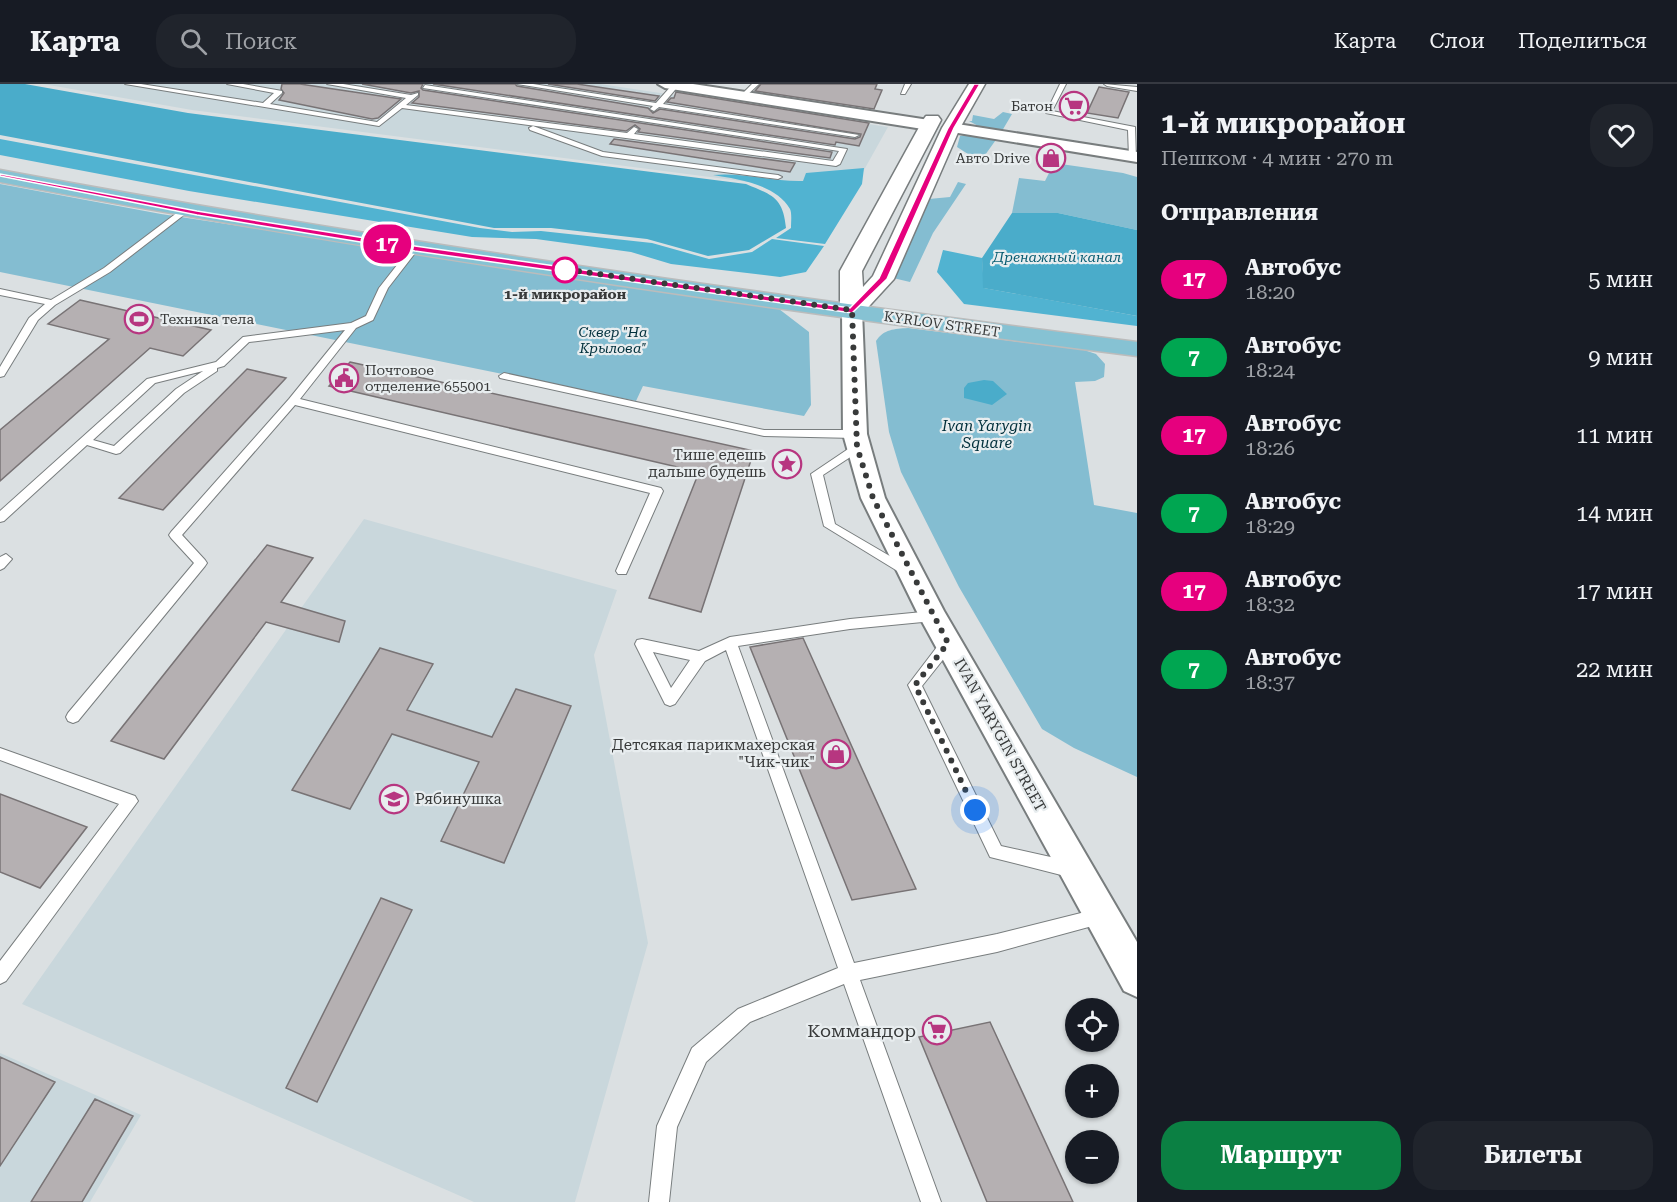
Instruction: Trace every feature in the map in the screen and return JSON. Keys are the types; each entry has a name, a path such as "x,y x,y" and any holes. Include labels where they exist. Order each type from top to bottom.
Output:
{"main road":[{"name":"KYRLOV STREET","path":"0,176 185,211 415,248 922,322 1137,349"}],"street":[{"path":"852,310 883,279 951,128 977,84"},
{"path":"672,85 929,125"},
{"path":"852,310 850,271 941,104"},
{"path":"951,128 1135,157"},
{"name":"IVAN YARYGIN STREET","path":"852,310 856,441 873,498 933,616 1137,978"}],"lane":[{"path":"128,84 379,124 400,106 426,85 843,149 836,164 400,106"},
{"path":"230,84 279,92 264,105"},
{"path":"330,84 412,97"},
{"path":"366,89 373,84"},
{"path":"520,84 855,135"},
{"path":"743,96 756,84"},
{"path":"903,93 908,84"},
{"path":"1063,84 1048,112 1132,129 1135,157"},
{"path":"1107,84 1137,89"},
{"path":"629,135 672,85"},
{"path":"514,120 602,154 778,177"},
{"path":"0,374 34,318 52,303 106,270 185,211"},
{"path":"85,441 116,450 180,391 220,364 246,339 353,326 370,318 384,288 415,248"},
{"path":"0,292 52,303"},
{"path":"73,717 201,563 175,535 293,401 353,326"},
{"path":"0,518 151,381 220,364"},
{"path":"504,376 764,432 856,441"},
{"path":"293,401 657,491 622,571"},
{"path":"856,441 817,474 830,526 912,574"},
{"path":"700,657 642,644 670,700 700,657 730,642 850,624 933,616"},
{"path":"730,642 931,1202"},
{"path":"948,643 915,685 996,852 1076,870"},
{"path":"0,754 130,801 0,975"},
{"path":"659,1202 667,1126 699,1055 744,1015 849,973 997,943 1101,916"}],"shaded area":[{"path":"43,84 600,84 888,127 850,195 192,110"},
{"path":"0,139 480,228 512,232 541,231 652,243 709,259 752,252 772,239 824,246 806,272 780,277 671,264 631,252 536,239 472,237 189,191 0,155"},
{"path":"864,168 862,184 825,244 776,238 791,228 791,211 784,201 766,188 733,178 713,175 803,181 806,173"},
{"path":"943,250 982,258 984,288 1137,316 1137,326 964,304 937,272"},
{"name":"Рябинушка","path":"364,519 617,590 594,655 648,943 575,1202 474,1202 22,1004"},
{"path":"0,1053 141,1115 90,1202 0,1202"}],"green space":[{"path":"1003,112 1012,114 1002,131 984,129 969,121 972,121 973,115 994,119"},
{"path":"971,134 998,137 980,162 968,160 968,154 957,147 960,136"},
{"path":"1054,163 1137,177 1137,230 1058,213 1012,213 1019,178 1045,181"},
{"path":"958,182 966,184 933,233 910,282 893,278 929,199 950,197"},
{"name":"Сквер \"На Крылова\"","path":"0,184 161,214 779,309 809,332 811,405 804,416 643,386 636,401 0,272"},
{"name":"Ivan Yarygin Square","path":"908,328 1084,350 1096,354 1105,364 1104,377 1095,381 1075,382 1094,505 1137,513 1137,777 1074,748 1042,729 959,587 901,472 889,432 876,341 886,332"}],"water":[{"path":"0,84 25,84 188,113 746,184 763,191 779,203 786,228 749,250 708,256 647,239 551,228 494,228 0,135"},
{"name":"Дренажный канал","path":"1012,213 1058,213 1137,230 1137,316 983,288 982,258"},
{"path":"993,381 1007,394 992,405 964,398 964,388 968,383"}],"building":[{"path":"282,84 300,84 401,99 378,118 372,119 279,100 284,93 281,89"},
{"path":"362,84 423,84 421,88 423,90 832,152 830,158 638,132 640,129 635,125 626,131 412,103 419,97 419,91 411,93"},
{"path":"433,84 515,84 648,108 653,113 660,109 855,139 861,134 667,102 674,98 676,92 869,123 859,146 836,142 835,145"},
{"path":"548,84 577,84 659,96 655,101"},
{"path":"761,84 877,84 875,89 882,90 874,109 755,91"},
{"path":"1099,87 1129,92 1118,118 1087,113"},
{"path":"614,139 795,163 790,172 610,144"},
{"path":"80,300 211,330 183,356 150,348 0,481 0,430 109,339 48,324"},
{"path":"350,362 754,451 701,612 649,598 699,472 329,386"},
{"path":"247,369 286,378 163,510 119,498"},
{"path":"267,545 313,558 281,602 345,621 339,642 266,622 164,759 111,741"},
{"path":"803,638 916,889 852,900 750,647"},
{"path":"380,648 433,664 407,710 492,737 516,689 571,706 504,863 441,841 479,762 392,734 350,809 292,790"},
{"path":"0,794 87,827 40,888 0,872"},
{"path":"381,898 412,910 317,1102 286,1088"},
{"path":"990,1022 1073,1202 987,1202 919,1037"},
{"path":"0,1057 55,1082 0,1166"},
{"path":"95,1099 133,1116 82,1202 31,1202"}],"bus line":[{"name":"17","path":"0,176 197,213 415,248 852,310 883,279 951,128 977,84"}],"place":[{"name":"Батон","path":"1074,106"},
{"name":"Авто Drive","path":"1051,158"},
{"name":"1-й микрорайон","path":"565,270"},
{"name":"Техника тела","path":"139,319"},
{"name":"Почтовое отделение 655001","path":"344,378"},
{"name":"Тише едешь дальше будешь","path":"787,464"},
{"name":"Детсякая парикмахерская \"Чик-чик\"","path":"836,754"},
{"name":"Рябинушка","path":"394,799"},
{"name":"Коммандор","path":"937,1030"}],"route":[{"path":"565,270 556,268 852,310 857,447 873,498 948,643 915,685 975,810"}]}
